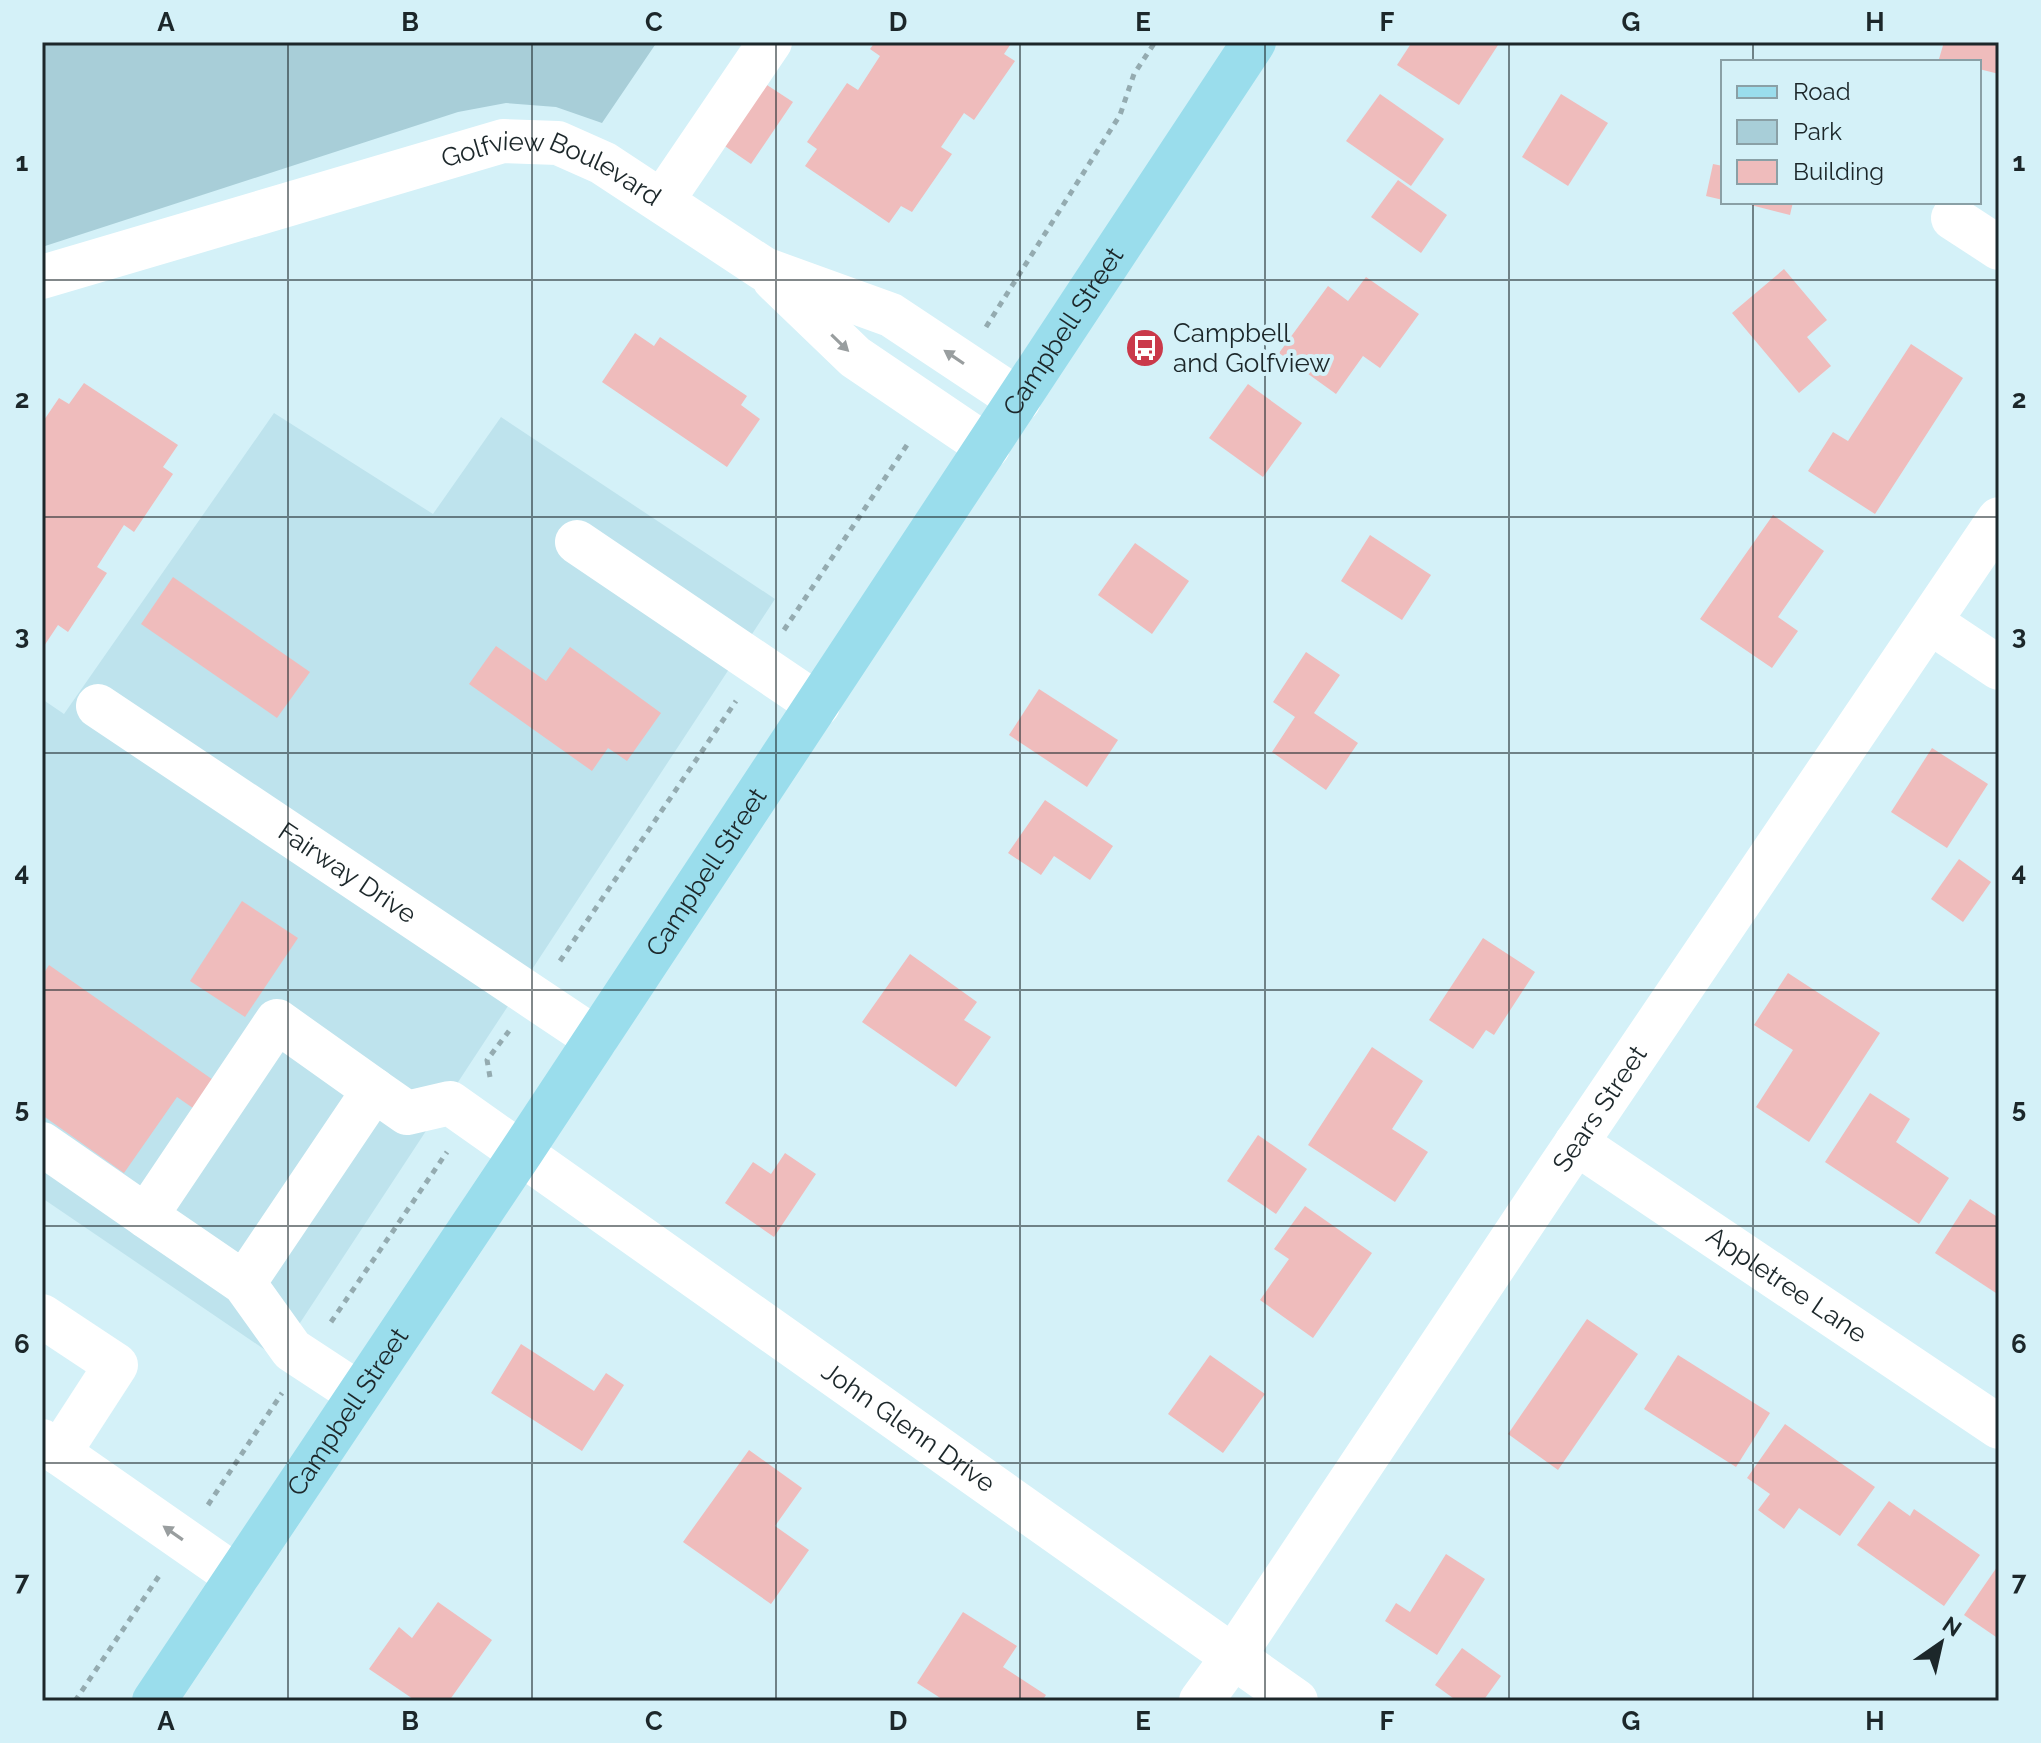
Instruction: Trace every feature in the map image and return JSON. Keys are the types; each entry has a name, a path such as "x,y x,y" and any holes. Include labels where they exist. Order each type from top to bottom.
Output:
{"main road":[{"name":"Campbell Street","path":"154,1701 522,1151 775,765 818,705 1254,42"}],"street":[{"path":"662,201 770,42"},
{"name":"Golfview Boulevard","path":"42,277 503,141 558,143 603,163 764,269 891,315 1019,400"},
{"path":"1953,218 1999,248"},
{"path":"764,269 855,357 988,447"},
{"name":"Sears Street","path":"1201,1701 1999,519"},
{"path":"577,542 818,705"},
{"path":"1930,622 1999,668"},
{"name":"Fairway Drive","path":"98,706 596,1039"},
{"name":"John Glenn Drive","path":"146,1216 277,1021 407,1113 450,1103 472,1117 1296,1701"},
{"path":"244,1283 374,1090"},
{"name":"Appletree Lane","path":"1576,1143 1999,1427"},
{"path":"42,1144 244,1283 292,1350 359,1394"},
{"path":"42,1316 116,1365 51,1447 237,1577"}],"path":[{"path":"962,362 1120,115 1134,74 1155,42"},
{"path":"75,1701 492,1089 487,1060 760,665 931,409"}],"shaded area":[{"path":"274,413 433,514 501,417 775,599 277,1358 42,1198 42,699 64,714"}],"green space":[{"path":"42,42 657,42 602,123 556,107 506,103 458,112 42,247"}],"building":[{"path":"875,42 1012,42 1004,54 1015,61 974,120 964,113 941,147 952,154 912,212 901,206 889,223 805,166 817,149 807,142 847,83 858,90 880,56 870,49"},
{"path":"1412,42 1500,42 1459,105 1397,65"},
{"path":"1944,42 1999,42 1999,74 1981,70 1981,60 1939,59"},
{"path":"758,79 793,102 751,164 716,140"},
{"path":"1380,94 1444,139 1411,186 1346,141"},
{"path":"1561,94 1608,123 1568,186 1522,157"},
{"path":"1713,164 1721,166 1721,200 1706,196"},
{"path":"1398,180 1447,215 1421,253 1371,217"},
{"path":"1747,204 1793,204 1790,215"},
{"path":"1784,269 1827,320 1807,337 1831,366 1799,393 1732,313"},
{"path":"1366,277 1419,314 1380,368 1363,356 1336,394 1279,353 1328,286 1348,301"},
{"path":"635,333 654,346 660,337 747,396 741,405 760,419 727,467 602,382"},
{"path":"1911,344 1963,378 1875,514 1808,471 1833,432 1848,441"},
{"path":"84,383 178,445 163,467 173,474 134,532 124,525 97,567 107,573 68,632 58,625 42,649 42,423 59,398 69,404"},
{"path":"1248,384 1302,423 1263,477 1209,438"},
{"path":"1773,515 1824,551 1778,617 1798,631 1772,668 1700,619"},
{"path":"1370,535 1431,575 1402,620 1341,581"},
{"path":"1135,543 1189,581 1152,634 1098,595"},
{"path":"173,577 310,672 277,718 141,624"},
{"path":"496,646 546,681 570,647 661,713 627,761 608,748 592,771 469,684"},
{"path":"1306,652 1340,675 1314,713 1358,743 1326,790 1272,752 1295,717 1273,702"},
{"path":"1039,689 1118,740 1087,787 1009,735"},
{"path":"1932,748 1988,784 1947,848 1891,812"},
{"path":"1045,800 1113,846 1090,880 1054,856 1041,875 1008,853"},
{"path":"1959,859 1991,882 1963,922 1931,899"},
{"path":"242,901 298,938 245,1017 190,981"},
{"path":"1483,938 1535,972 1494,1035 1486,1030 1473,1049 1429,1020"},
{"path":"910,954 977,1002 964,1020 991,1037 956,1087 862,1022"},
{"path":"49,965 236,1096 216,1124 177,1097 124,1173 42,1115 42,976"},
{"path":"1788,973 1880,1033 1809,1142 1756,1107 1793,1050 1754,1025"},
{"path":"1372,1047 1423,1081 1392,1129 1428,1152 1395,1202 1308,1145"},
{"path":"1870,1093 1910,1119 1896,1142 1949,1178 1919,1224 1825,1162"},
{"path":"1258,1135 1307,1169 1276,1214 1227,1181"},
{"path":"785,1153 816,1174 774,1237 725,1203 753,1162 771,1174"},
{"path":"1970,1199 1999,1218 1999,1295 1935,1253"},
{"path":"1305,1206 1372,1253 1313,1338 1260,1300 1289,1259 1274,1249"},
{"path":"1587,1319 1638,1354 1558,1470 1508,1434"},
{"path":"521,1344 594,1391 606,1373 624,1385 582,1451 491,1393"},
{"path":"1210,1355 1265,1394 1223,1453 1168,1414"},
{"path":"1678,1355 1770,1413 1736,1467 1644,1409"},
{"path":"1785,1424 1875,1487 1840,1536 1799,1508 1784,1529 1758,1510 1770,1494 1747,1478"},
{"path":"749,1450 802,1488 775,1526 809,1550 771,1604 683,1542"},
{"path":"1889,1501 1910,1516 1914,1509 1980,1555 1944,1606 1857,1545"},
{"path":"1446,1554 1485,1579 1437,1655 1385,1621 1396,1603 1410,1612"},
{"path":"1999,1568 1999,1639 1964,1615"},
{"path":"438,1602 492,1640 449,1701 416,1701 369,1669 399,1627 412,1638"},
{"path":"963,1612 1017,1646 1003,1667 1046,1695 1042,1701 945,1701 917,1683"},
{"path":"1462,1648 1501,1676 1483,1701 1457,1701 1435,1685"}],"place":[{"name":"Campbell and Golfview","path":"1145,348"}]}
